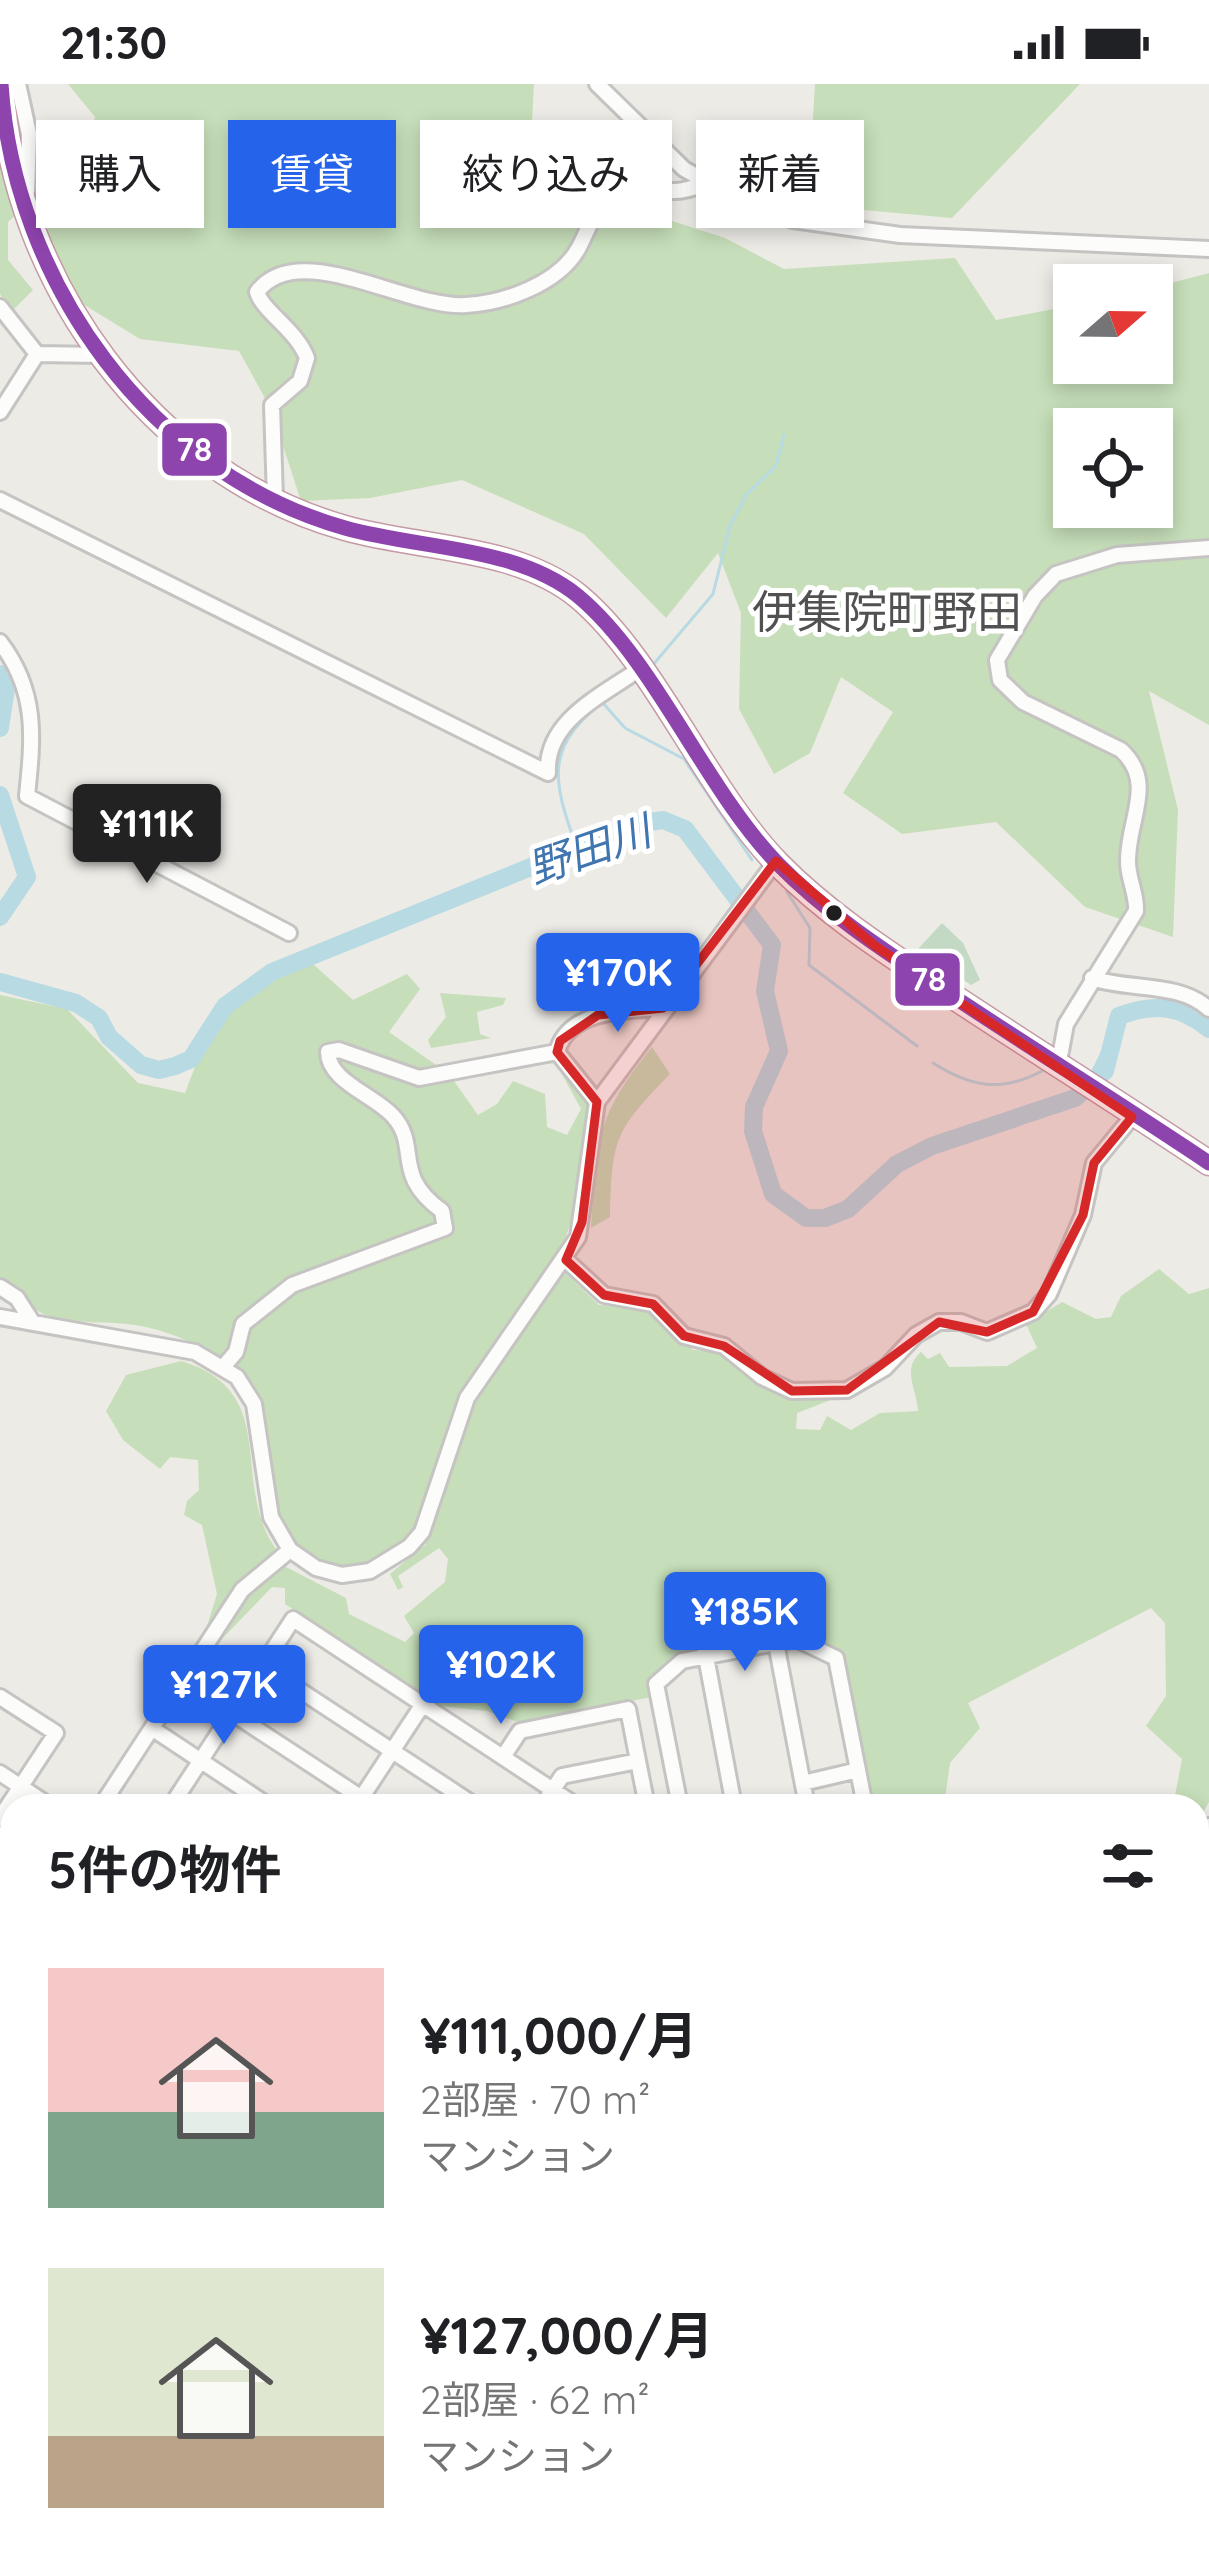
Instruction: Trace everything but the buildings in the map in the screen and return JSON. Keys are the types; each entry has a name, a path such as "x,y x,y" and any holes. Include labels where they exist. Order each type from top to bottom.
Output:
{"highway":[{"path":"1,84 25,210 52,278 101,355 182,440 275,499 348,530 546,576 595,612 776,861 874,945 1132,1117 1209,1162"}],"street":[{"path":"18,84 29,134 25,210"},
{"path":"596,84 644,136 696,173"},
{"path":"275,499 272,405 300,381 307,358 295,332 260,303 257,292 266,281 314,269 428,304 492,303 535,285 572,257 597,212 622,189 641,184 677,192 696,186"},
{"path":"836,228 1209,249"},
{"path":"0,308 37,354"},
{"path":"37,354 101,355"},
{"path":"0,412 37,354"},
{"path":"0,500 548,772 547,755 564,722 638,670"},
{"path":"1058,1067 1066,1024 1136,911 1127,859 1141,779 1135,762 1121,750 1023,702 1000,680 995,668 1035,596 1055,574 1117,555 1209,548"},
{"path":"0,642 16,664 32,706 27,796 289,933"},
{"path":"0,1317 194,1352 224,1366 254,1404 271,1517 290,1550 316,1568 342,1575 370,1571 409,1547 422,1532 467,1398 566,1260 582,1222 597,1102 738,906 776,861"},
{"path":"1092,978 1118,988 1150,986 1209,1009"},
{"path":"557,1052 566,1035 598,1015 663,1008"},
{"path":"224,1366 236,1352 242,1324 292,1286 445,1228 442,1211 416,1192 396,1119 333,1070 328,1052 339,1050 419,1078 557,1052"},
{"path":"557,1052 597,1102"},
{"path":"566,1260 592,1288 653,1304 684,1336 724,1346 772,1384 814,1394 842,1392 885,1368 926,1327 961,1322 987,1332 1041,1305 1083,1215 1094,1163 1132,1117"},
{"path":"0,1287 17,1298 33,1322"},
{"path":"109,1794 242,1590 290,1550"},
{"path":"732,1794 701,1630 706,1621 778,1608 796,1639 836,1658 863,1794"},
{"path":"179,1794 293,1619 558,1794"},
{"path":"678,1794 656,1684 682,1661 796,1639"},
{"path":"776,1643 805,1794"},
{"path":"263,1666 458,1794"},
{"path":"0,1696 56,1733 16,1794"},
{"path":"369,1794 423,1704"},
{"path":"503,1757 520,1731 628,1709 644,1794"},
{"path":"232,1713 351,1794"},
{"path":"152,1729 251,1794"},
{"path":"550,1794 562,1775 638,1761"},
{"path":"803,1783 858,1770"},
{"path":"0,1773 32,1794"}],"highlighted area":[{"path":"776,861 874,945 1132,1117 1094,1163 1083,1215 1033,1312 987,1332 939,1322 847,1390 792,1391 724,1346 684,1336 653,1304 604,1295 566,1260 582,1222 597,1102 557,1052 560,1041 598,1015 663,1008"}],"green space":[{"path":"68,84 534,84 532,120 420,120 420,228 672,228 672,221 725,238 784,269 955,258 996,320 1053,309 1053,384 1173,384 1173,282 1209,273 1209,725 1149,691 1178,810 1173,937 1085,907 996,822 902,834 843,793 893,712 841,677 810,753 774,774 739,709 741,613 718,553 666,618 584,534 462,480 370,498 301,501 271,409 239,351 140,339 73,298 44,234 48,228 204,228 204,120 94,120"},
{"path":"815,84 1080,84 952,218 864,210 864,120 813,120"},
{"path":"0,148 19,212 8,222 8,260 33,290 11,312 0,294"},
{"path":"942,923 963,943 980,980 971,985 918,949"},
{"path":"313,964 353,1000 407,974 420,989 389,1032 449,1074 478,1115 497,1104 513,1081 545,1094 547,1127 567,1135 581,1109 556,1063 495,1069 548,1057 561,1060 590,1106 577,1202 557,1265 599,1305 649,1307 693,1350 727,1358 766,1387 794,1396 841,1396 797,1413 796,1429 820,1430 827,1416 851,1430 880,1413 918,1411 911,1372 921,1352 928,1359 940,1353 949,1367 1007,1366 1037,1348 1026,1324 1062,1302 1096,1319 1111,1317 1121,1296 1159,1269 1189,1294 1209,1288 1209,1794 1175,1794 1182,1759 1146,1726 1166,1696 1165,1623 1151,1608 968,1703 980,1728 950,1763 946,1794 868,1794 842,1656 805,1634 771,1592 714,1606 692,1629 684,1650 649,1684 652,1697 518,1722 487,1711 440,1706 285,1604 285,1588 272,1587 220,1641 229,1619 246,1598 286,1567 346,1598 349,1614 405,1642 414,1633 404,1616 445,1582 448,1559 439,1548 398,1576 403,1587 398,1590 390,1574 426,1544 411,1535 387,1555 360,1566 339,1566 307,1555 288,1536 277,1510 264,1418 254,1391 236,1369 201,1347 161,1331 45,1315 0,1280 0,995 67,1009 138,1083 185,1093 206,1041 227,1006 259,982"},
{"path":"440,993 506,998 503,1005 477,1012 480,1034 491,1038 431,1048 428,1040 446,1017"},
{"path":"652,1047 670,1074 627,1123 615,1152 610,1217 591,1228 602,1131 619,1093"},
{"path":"181,1361 212,1375 232,1394 243,1417 263,1523 276,1549 235,1588 204,1636 217,1594 202,1525 184,1515 187,1501 199,1490 198,1460 170,1457 160,1469 123,1440 106,1411 126,1375"}],"waterway":[{"path":"652,666 713,594 730,526 746,495 776,466 784,435"},
{"name":"野田川","path":"0,674 6,688 0,728"},
{"path":"577,848 562,800 559,762 574,729 612,695"},
{"path":"602,702 625,728 684,759 752,860"},
{"name":"野田川","path":"0,795 27,877 0,917"},
{"name":"野田川","path":"0,982 76,1003 99,1018 109,1037 141,1065 159,1070 191,1059 225,1006 272,972 637,824 663,820 685,829 772,945 765,991 779,1051 754,1107 753,1131 773,1194 806,1218 825,1218 848,1209 897,1164 932,1146 1075,1098 1105,1071 1119,1016 1166,1009 1209,1029"},
{"path":"787,892 810,928 809,965 917,1046"},
{"path":"1093,1071 1115,1026"},
{"path":"933,1063 986,1084 1013,1082 1042,1071"}],"transit line":[{"name":"78","path":"1,84 12,158 33,229 64,297 105,360 154,416 211,463 275,501 345,528 526,567 578,596 631,654 752,834 798,883 883,950 1209,1163"}],"district":[{"name":"伊集院町野田","path":"887,611"}]}
